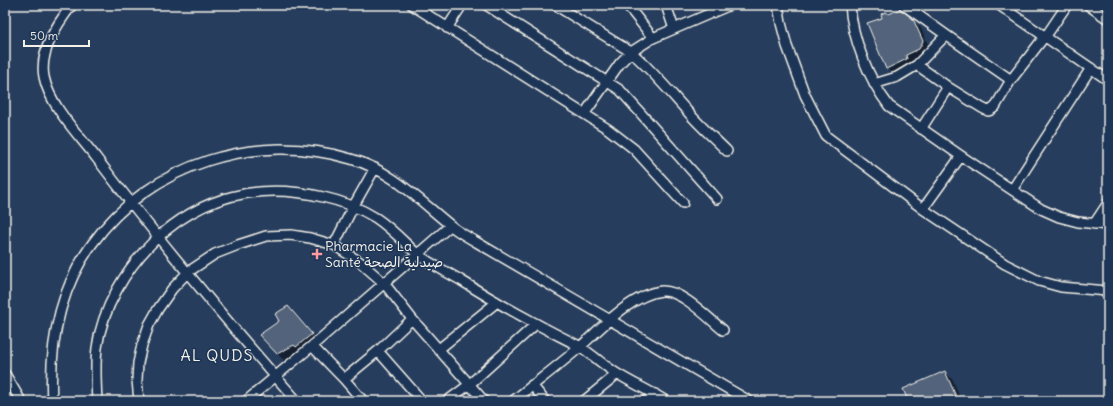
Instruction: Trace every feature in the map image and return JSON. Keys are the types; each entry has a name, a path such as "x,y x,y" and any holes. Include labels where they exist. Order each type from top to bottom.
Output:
{"street":[{"path":"72,5 61,19 48,46 44,62 44,75 51,97 59,110 158,237 297,401"},
{"path":"412,5 585,113 608,129 634,150 683,203"},
{"path":"447,28 462,5"},
{"path":"486,5 626,95 717,199"},
{"path":"555,5 631,52 647,66 689,113 727,151"},
{"path":"627,5 653,38"},
{"path":"666,5 674,29"},
{"path":"585,113 620,63 631,52 653,38 674,29 712,8 730,5"},
{"path":"778,5 787,46 805,95 826,136 923,209 1005,264 1039,281 1061,287 1108,290"},
{"path":"850,5 851,17 857,42 874,84 889,106 1041,209 1059,217 1078,222 1108,225"},
{"path":"904,5 1011,80"},
{"path":"999,5 1108,80"},
{"path":"917,65 948,87 982,108 991,110 995,107 1011,80 1067,5"},
{"path":"1088,5 1108,19"},
{"path":"874,84 897,77 917,65 946,35"},
{"path":"1012,190 1091,68"},
{"path":"922,129 948,87"},
{"path":"52,401 52,350 58,320 65,297 73,278 92,244 106,228 131,203 162,181 180,171 224,156 250,151 297,148 353,159 375,168 410,191 450,226 749,401"},
{"path":"923,209 961,156"},
{"path":"334,246 353,207 375,168"},
{"path":"97,401 97,347 102,326 116,292 124,278 144,251 158,237 185,216 205,206 226,198 246,193 286,190 333,200 353,207 375,218 385,224 418,254 497,302 580,347 617,374 666,401"},
{"path":"1094,224 1108,203"},
{"path":"246,401 312,346 450,226"},
{"path":"139,401 137,380 138,364 142,345 148,325 172,289 188,272 215,254 266,236 291,235 310,238 334,246 360,262 384,283 412,319 484,401"},
{"path":"513,401 580,347 609,320 645,296 663,291 677,295 694,306 722,330"},
{"path":"439,350 497,302"},
{"path":"344,379 378,351 412,319"},
{"path":"448,401 470,384 536,324"},
{"path":"312,346 344,379 362,401"},
{"path":"378,351 422,401"},
{"path":"5,374 20,401"},
{"path":"584,401 617,374"},
{"path":"532,386 545,401"},
{"path":"646,401 655,394"}],"building":[{"path":"900,9 913,19 923,41 919,49 906,55 907,59 886,69 867,23 882,18 881,14 886,12 889,14"},
{"path":"288,306 312,334 296,347 294,345 277,354 259,335 279,321 275,314"},
{"path":"945,371 958,401 908,401 903,389"}],"place":[{"name":"Pharmacie La Santé صيدلية الصحة","path":"317,254"}],"district":[{"name":"AL QUDS","path":"217,355"}]}
